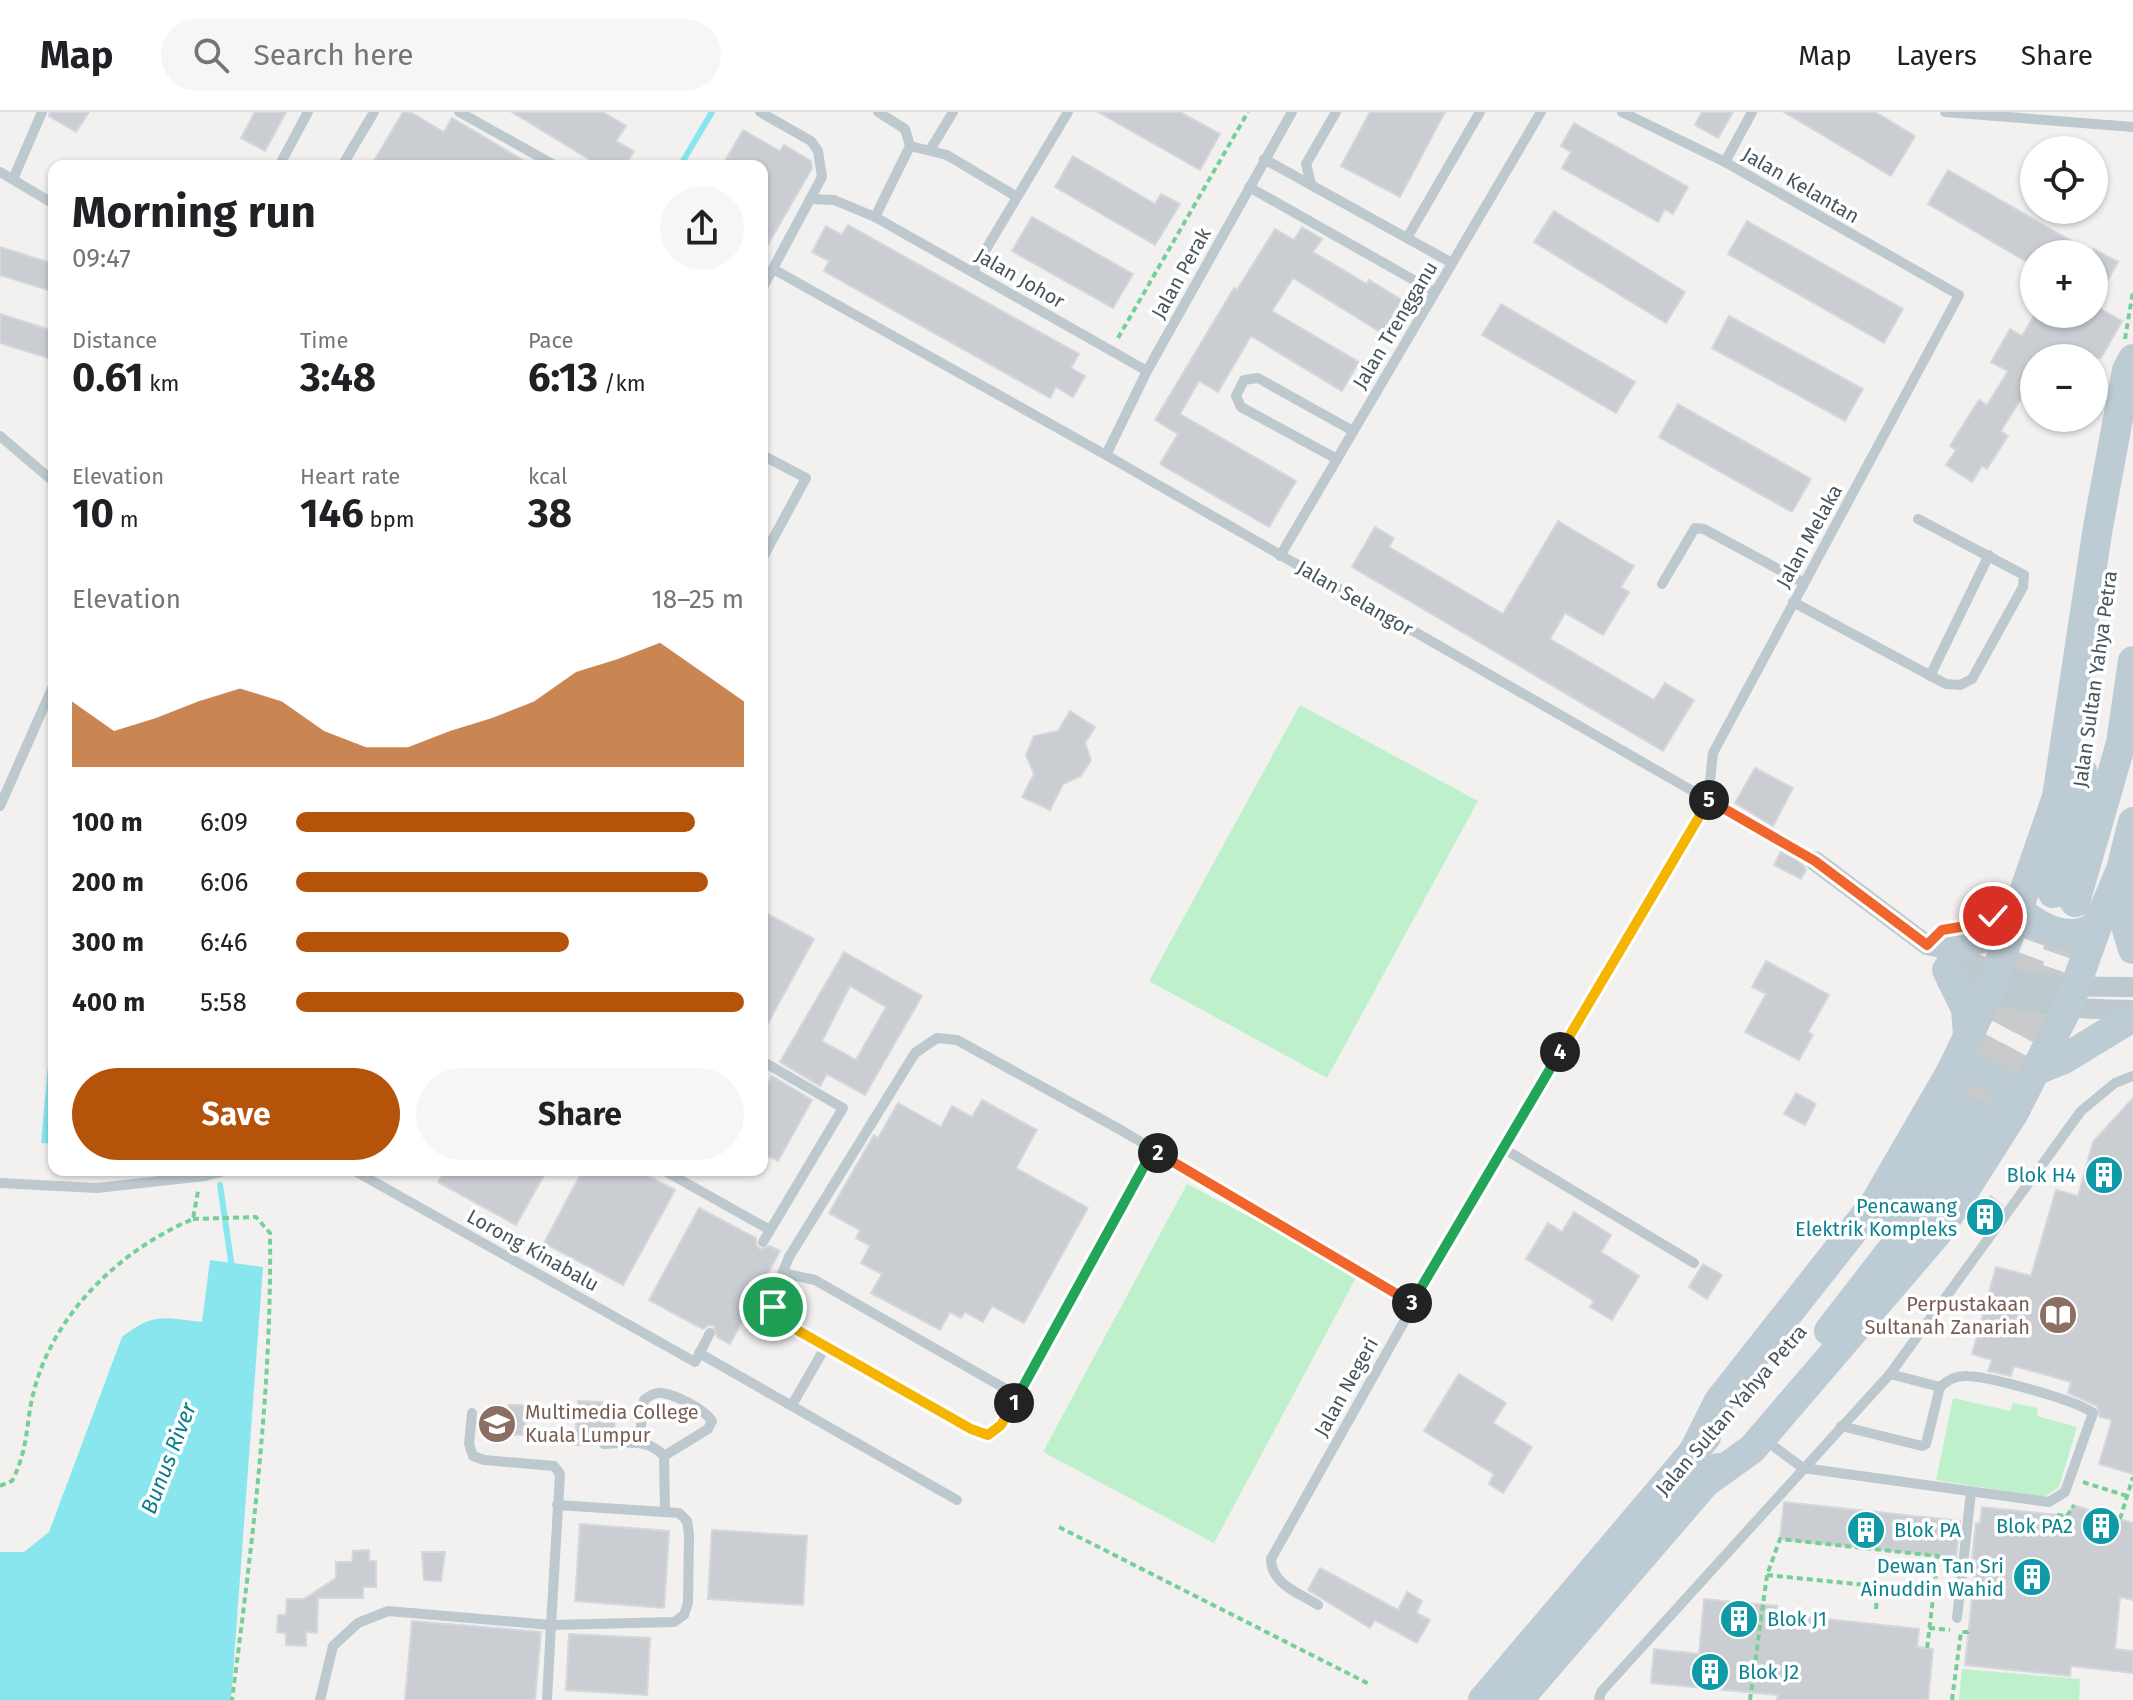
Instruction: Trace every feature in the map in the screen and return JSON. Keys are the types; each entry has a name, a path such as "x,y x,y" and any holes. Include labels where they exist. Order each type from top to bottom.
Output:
{"main road":[{"path":"1693,1453 1719,1401 1875,1203 1951,1072 1993,983 2057,797 2098,527 2128,356"},
{"name":"Jalan Sultan Yahya Petra","path":"2133,415 2064,898 2121,743 2133,661"},
{"path":"1706,1482 1752,1449 1938,1232 2039,1069 2073,996 2097,926 2121,870 2133,822"},
{"path":"2121,870 2122,913 2133,949"},
{"path":"2016,918 2064,935 2088,932 2097,926"},
{"path":"1968,1036 1966,1009 1940,954 1999,934 2016,918"},
{"path":"2039,1069 2064,1059 2133,1017"},
{"path":"1951,1072 1978,1070 1994,1078 2009,1095 2013,1114"},
{"name":"Jalan Sultan Yahya Petra","path":"1483,1700 1808,1320 1969,1110 1934,1195 1768,1410 1518,1700"}],"street":[{"name":"Jalan Selangor","path":"1815,861 1940,954 1993,983 2037,983 2073,996"},
{"path":"2073,996 2133,987"},
{"path":"2073,996 2133,1010"}],"lane":[{"path":"13,179 42,112"},
{"path":"282,160 308,112"},
{"path":"346,160 374,112"},
{"path":"459,112 545,160"},
{"path":"760,112 811,141 818,151 822,177 768,278"},
{"path":"875,217 910,146 905,129 878,112"},
{"path":"930,150 953,112"},
{"path":"973,271 1068,112"},
{"name":"Jalan Perak","path":"1106,455 1147,371 1292,112"},
{"path":"1311,184 1306,164 1336,112"},
{"path":"1407,238 1480,112"},
{"name":"Jalan Trengganu","path":"1280,556 1541,112"},
{"name":"Jalan Kelantan","path":"1622,112 1725,162 1959,295"},
{"path":"1725,162 1752,112"},
{"path":"1945,112 2133,127"},
{"path":"910,146 947,155 1017,197"},
{"path":"1264,159 1452,263"},
{"path":"0,172 48,200"},
{"path":"1249,187 1435,292"},
{"name":"Jalan Johor","path":"810,199 834,200 875,217 1147,371"},
{"name":"Jalan Selangor","path":"773,269 1106,455 1815,861"},
{"name":"Jalan Melaka","path":"1708,799 1713,753 1959,295"},
{"path":"1337,459 1241,407 1236,396 1244,380 1258,378 1353,431"},
{"path":"0,436 48,476"},
{"path":"768,458 806,478 768,548"},
{"path":"1793,602 1946,684 1960,685 1972,679 2023,587 2024,575 1918,519"},
{"path":"1662,584 1695,528 1704,529 1804,583"},
{"path":"1930,676 1989,555"},
{"path":"0,806 48,698"},
{"name":"Jalan Negeri","path":"1318,1605 1277,1579 1271,1571 1271,1559 1414,1304 1708,799"},
{"path":"1153,1150 1018,1396 1001,1425 988,1435 971,1429 783,1322 773,1307 789,1257 915,1053 937,1038 957,1040 1153,1150 1414,1304"},
{"path":"763,1242 843,1108 768,1064"},
{"path":"1599,1700 1601,1692 1890,1374 2081,1111 2115,1083 2133,1076"},
{"path":"1504,1149 1694,1263"},
{"path":"0,1183 97,1188 202,1176"},
{"name":"Lorong Kinabalu","path":"364,1176 697,1357 792,1405 957,1500"},
{"path":"674,1176 770,1230"},
{"path":"783,1273 815,1280 1018,1396"},
{"path":"697,1357 710,1333"},
{"path":"792,1405 826,1346"},
{"path":"1890,1374 1940,1387"},
{"path":"1762,1438 1803,1468 2049,1502 2065,1492 2093,1413 2008,1384 1967,1376 1951,1378 1940,1387 1929,1438 1922,1446 1841,1426"},
{"path":"639,1443 644,1400 651,1395 660,1392 706,1413 712,1421 708,1429 664,1456"},
{"path":"472,1413 469,1444 473,1456 484,1460 554,1466 560,1474 547,1700"},
{"path":"604,1444 655,1446 664,1456 665,1511"},
{"path":"1957,1618 1971,1492"},
{"path":"320,1700 333,1646 358,1623 388,1611 551,1625 674,1622 684,1615 688,1603 687,1521 679,1513 557,1505"}],"path":[{"path":"1110,350 1248,112"},
{"path":"2128,356 2133,291"},
{"path":"193,1219 198,1177"},
{"path":"0,1486 12,1481 25,1457 34,1387 57,1330 134,1250 193,1219 256,1217 270,1233 270,1277 253,1538 232,1700"},
{"path":"2053,1515 2067,1516 2087,1469"},
{"path":"2120,1519 2133,1477"},
{"path":"2083,1482 2127,1496"},
{"path":"1059,1527 1371,1685"},
{"path":"1750,1700 1767,1575 1780,1539 1938,1556 1927,1649"},
{"path":"1767,1575 1934,1592"},
{"path":"1876,1609 1878,1586"},
{"path":"1929,1628 1968,1632 1970,1617"},
{"path":"1952,1700 1961,1632"}],"green space":[{"path":"1300,705 1478,801 1327,1078 1149,981"},
{"path":"1187,1184 1358,1274 1214,1543 1043,1452"},
{"path":"1953,1398 2010,1411 2013,1403 2038,1408 2037,1416 2077,1427 2059,1487 2044,1497 1936,1480"},
{"path":"1962,1669 2080,1679 2079,1700 1959,1700"}],"water":[{"path":"48,1065 48,1144 41,1143"},
{"path":"210,1260 263,1267 231,1700 0,1700 0,1552 24,1552 49,1532 122,1337 152,1320 202,1322"}],"building":[{"path":"50,112 89,112 76,132 49,116"},
{"path":"255,112 286,112 265,151 241,138"},
{"path":"403,112 410,112 444,132 452,118 523,160 375,160"},
{"path":"512,112 603,112 626,126 616,141 634,151 629,160 590,160"},
{"path":"1098,112 1180,112 1220,134 1200,170"},
{"path":"1370,112 1445,112 1400,197 1341,166"},
{"path":"1702,112 1733,112 1718,138 1695,125"},
{"path":"1784,112 1875,112 1915,136 1891,176"},
{"path":"1574,123 1688,187 1673,214 1665,209 1658,222 1562,168 1571,152 1561,146"},
{"path":"743,130 780,151 784,145 811,161 812,168 768,245 768,160 726,160"},
{"path":"1073,156 1155,204 1161,194 1180,204 1155,245 1055,187"},
{"path":"1948,170 2020,211 2020,224 2042,224 2070,240 2020,240 2020,258 1928,204"},
{"path":"1554,211 1685,292 1666,323 1534,242"},
{"path":"1032,217 1133,274 1113,308 1012,251"},
{"path":"1747,221 1903,309 1884,343 1728,254"},
{"path":"848,225 1079,354 1071,368 1085,376 1073,397 1056,387 1050,398 824,271 829,261 812,252 826,226 842,235"},
{"path":"1302,227 1322,239 1313,252 1367,284 1369,280 1402,300 1382,333 1293,278 1272,311 1359,362 1342,391 1251,336 1218,392 1199,381 1180,414 1296,481 1269,527 1160,464 1178,434 1155,420 1234,288 1237,290 1275,229 1294,240"},
{"path":"0,247 48,262 48,290 0,275"},
{"path":"2108,257 2118,262 2108,280"},
{"path":"1501,304 1635,382 1616,413 1482,335"},
{"path":"2108,313 2122,321 2108,346 2020,344 2020,400 2001,431 2008,436 1987,469 1982,466 1972,482 1946,465 1956,450 1950,446 1979,400 1987,405 2008,371 1991,362 2010,329 2022,336 2027,328 2108,328"},
{"path":"0,314 48,329 48,358 0,343"},
{"path":"1729,316 1863,389 1845,421 1712,348"},
{"path":"1678,404 1811,479 1792,512 1659,437"},
{"path":"1558,521 1634,566 1621,587 1629,592 1603,635 1565,613 1550,639 1654,700 1665,683 1694,700 1663,751 1352,567 1375,527 1394,538 1389,547 1503,614"},
{"path":"1070,711 1095,727 1085,743 1091,760 1081,776 1063,784 1050,810 1022,797 1034,774 1026,755 1034,736 1058,731"},
{"path":"1755,768 1793,788 1773,826 1735,803"},
{"path":"1781,851 1802,863 1806,870 1801,879 1774,865"},
{"path":"768,914 814,939 768,1023"},
{"path":"844,952 922,996 865,1095 827,1074 820,1086 780,1062","holes":["850,986 886,1007 856,1060 822,1041"]},
{"path":"1766,961 1829,995 1808,1032 1813,1035 1799,1060 1745,1032 1766,994 1752,987"},
{"path":"772,1076 812,1100 778,1161 768,1156 768,1083"},
{"path":"1796,1093 1816,1104 1805,1125 1784,1114"},
{"name":"Perpustakaan Sultanah Zanariah","path":"2133,1098 2133,1474 2099,1464 2112,1420 2100,1417 2097,1406 2068,1393 2071,1382 2014,1366 2011,1376 1988,1371 1992,1360 1972,1354 1996,1267 2031,1276 2056,1190 2078,1196 2093,1142"},
{"path":"982,1100 1037,1130 1016,1168 1088,1208 1024,1323 992,1306 983,1322 965,1312 961,1318 950,1312 940,1330 871,1293 882,1274 861,1263 870,1246 856,1238 860,1230 829,1213 874,1135 878,1138 898,1103 941,1127 952,1106 972,1117"},
{"path":"442,1176 544,1176 516,1225 438,1182"},
{"path":"580,1176 648,1176 675,1190 623,1285 544,1243"},
{"name":"Pencawang Elektrik Kompleks","path":"1991,1196 2002,1206 1982,1234 1968,1222"},
{"path":"699,1208 756,1238 760,1249 770,1246 780,1251 730,1344 717,1337 714,1326 703,1329 649,1300"},
{"path":"1574,1212 1611,1235 1601,1252 1639,1276 1612,1320 1590,1307 1594,1301 1526,1259 1548,1223 1562,1232"},
{"path":"1703,1264 1722,1275 1707,1299 1689,1287"},
{"path":"1459,1374 1506,1403 1493,1423 1532,1447 1503,1493 1489,1484 1494,1474 1424,1431"},
{"path":"578,1401 602,1402 602,1416 615,1417 614,1435 593,1436 592,1445 575,1445"},
{"path":"509,1405 527,1405 526,1430 523,1430 523,1435 493,1434 493,1417 509,1417"},
{"name":"Blok PA","path":"1784,1502 1960,1521 1956,1558 1780,1539"},
{"name":"Dewan Tan Sri Ainuddin Wahid","path":"2073,1505 2133,1523 2133,1600 2120,1597 2115,1649 2133,1651 2133,1673 2071,1666 2070,1676 1965,1665 1976,1560 1972,1559 1976,1523 1980,1523 1982,1507 2067,1516"},
{"path":"580,1524 669,1531 664,1608 575,1601"},
{"path":"712,1530 807,1536 803,1605 708,1599"},
{"path":"369,1550 369,1561 376,1561 376,1587 363,1587 363,1598 318,1598 317,1633 306,1632 306,1646 286,1645 286,1633 277,1632 278,1615 286,1615 287,1599 304,1599 336,1578 336,1562 352,1562 353,1551"},
{"path":"422,1552 445,1552 441,1581 424,1580"},
{"path":"1320,1568 1398,1610 1407,1592 1422,1601 1416,1613 1430,1620 1417,1643 1375,1620 1370,1628 1308,1590"},
{"path":"1704,1599 1777,1606 1776,1623 1808,1627 1809,1617 1919,1629 1917,1647 1933,1649 1928,1700 1777,1700 1778,1695 1651,1683 1654,1649 1699,1654"},
{"path":"412,1621 541,1632 535,1700 405,1700"},
{"path":"569,1634 650,1638 647,1695 566,1690"}],"waterway":[{"path":"684,160 712,112"},
{"name":"Bunus River","path":"220,1185 232,1268"}],"tunnel":[{"path":"1959,1105 2013,1003 2053,893"},
{"path":"1980,1116 2039,1006 2075,902"}],"place":[{"name":"Blok H4","path":"2104,1175"},
{"name":"Pencawang Elektrik Kompleks","path":"1985,1217"},
{"name":"Perpustakaan Sultanah Zanariah","path":"2058,1315"},
{"name":"Multimedia College Kuala Lumpur","path":"497,1424"},
{"name":"Blok PA2","path":"2101,1526"},
{"name":"Blok PA","path":"1866,1530"},
{"name":"Dewan Tan Sri Ainuddin Wahid","path":"2032,1577"},
{"name":"Blok J1","path":"1739,1619"},
{"name":"Blok J2","path":"1710,1672"}],"route":[{"path":"773,1307 783,1322 971,1429 988,1435 1001,1425 1153,1150 1414,1304 1708,799 1815,861 1927,945 1942,930 1978,924 1993,916"}]}
